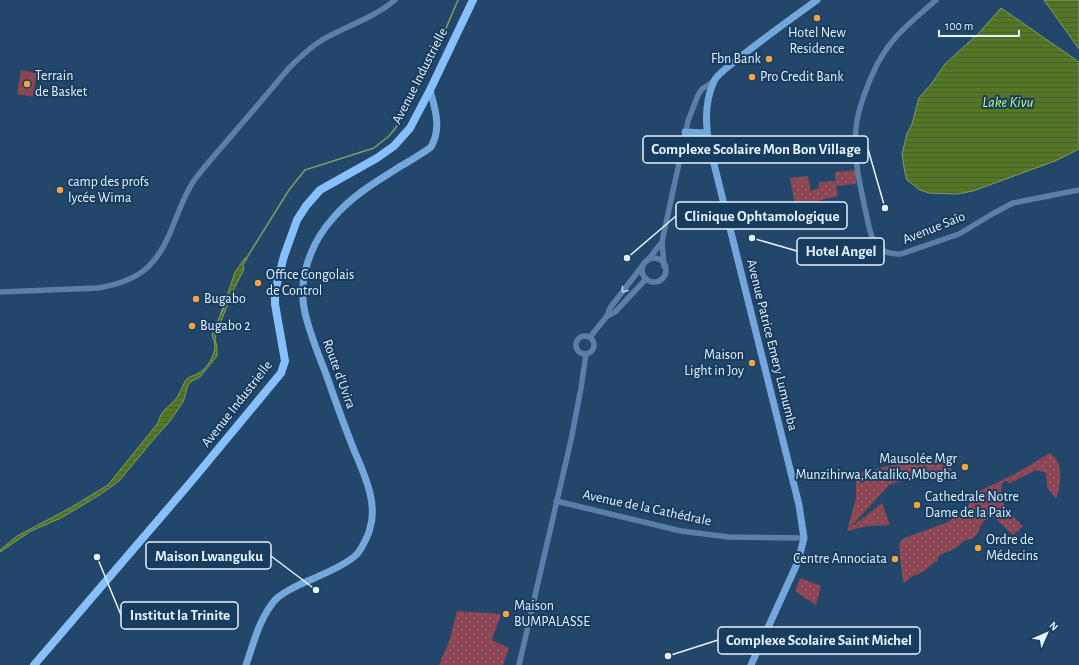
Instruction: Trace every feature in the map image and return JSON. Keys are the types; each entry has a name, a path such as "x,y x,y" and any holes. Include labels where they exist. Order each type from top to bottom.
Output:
{"highway":[{"name":"Avenue Industrielle","path":"34,665 200,472 280,373 285,362 275,304 275,291 284,256 301,213 320,190 377,158 394,146 410,128 473,0"}],"main road":[{"name":"Avenue Patrice Emery Lumumba","path":"751,665 796,566 804,538 797,497 706,133 707,109 715,81 721,73 817,0"},
{"name":"Route d'Uvira","path":"246,665 261,622 276,600 290,589 348,561 358,554 370,529 372,508 371,497 314,343 305,312 302,291 305,270 310,254 322,232 334,216 370,185 431,147 436,136 437,121 430,90"},
{"path":"685,132 706,133"}],"street":[{"path":"0,292 98,288 114,286 138,275 158,256 166,244 185,198 197,177 289,68 301,56 323,40 370,16 396,0"},
{"name":"Avenue Saïo","path":"936,0 903,29 884,50 865,92 858,114 855,156 861,192 875,243 882,250 891,254 901,254 959,234 1014,203 1079,190"},
{"path":"645,262 642,272 646,279 654,282 661,279 665,272 662,242 691,110 702,89 715,81"},
{"path":"590,337 607,316 610,308 662,242"},
{"path":"645,262 656,259 661,261 664,266"},
{"path":"607,316 615,312 646,279"},
{"path":"580,337 590,337 594,342 594,348 591,353 581,353 576,349 576,342 580,337"},
{"path":"519,665 575,420 586,354"},
{"name":"Avenue de la Cathédrale","path":"556,501 681,531 729,537 804,538"}],"shaded area":[{"name":"Terrain de Basket","path":"21,70 37,73 33,97 17,94"},
{"path":"856,170 856,184 836,186 838,196 824,199 796,211 790,178 808,176 811,191 819,188 819,182 835,181 835,172"},
{"path":"1050,453 1057,460 1060,469 1060,485 1056,499 1047,487 1046,473 1036,470 1010,483 1005,481 1002,483 1001,490 1003,502 1013,517 1023,526 1013,535 994,517 989,518 983,523 973,538 966,540 940,555 938,557 938,561 923,572 913,576 904,583 903,582 899,546 902,539 948,522 968,506 975,493 1013,475"},
{"path":"962,456 951,464 951,475 961,482 941,477 934,472 924,472 889,485 850,528 882,503 890,525 868,526 847,531 856,498 856,481 862,472 902,463"},
{"path":"800,578 821,586 816,605 795,591"},
{"path":"457,611 501,614 492,640 509,648 503,665 439,665 450,639"}],"water":[{"path":"1044,0 1079,0 1079,49"},
{"name":"Lake Kivu","path":"1001,8 1079,62 1079,149 1055,161 973,191 957,194 929,193 920,190 907,180 902,154 919,98 932,83 945,64 978,34"},
{"path":"245,258 247,259 243,265 244,269 233,291 216,334 215,339 217,356 200,377 188,385 183,402 170,421 119,481 101,494 61,518 31,531 0,552 0,550 17,536 70,508 108,485 158,423 164,411 178,396 186,380 189,377 201,372 209,362 215,347 212,335 235,272"}],"waterway":[{"path":"246,259 289,190 305,170 374,148 389,136 397,126 432,61 458,0"},
{"path":"221,313 225,304"}],"place":[{"name":"Hotel New Residence","path":"817,18"},
{"name":"Fbn Bank","path":"769,59"},
{"name":"Pro Credit Bank","path":"752,77"},
{"name":"Terrain de Basket","path":"27,84"},
{"name":"camp des profs lycée Wima","path":"60,190"},
{"name":"Complexe Scolaire Mon Bon Village","path":"885,208"},
{"name":"Hotel Angel","path":"752,238"},
{"name":"Clinique Ophtamologique","path":"627,258"},
{"name":"Office Congolais de Control","path":"258,283"},
{"name":"Bugabo","path":"196,299"},
{"name":"Bugabo 2","path":"192,326"},
{"name":"Maison Light in Joy","path":"752,363"},
{"name":"Mausolée Mgr Munzihirwa,Kataliko,Mbogha","path":"965,467"},
{"name":"Cathedrale Notre Dame de la Paix","path":"917,505"},
{"name":"Ordre de Médecins","path":"978,548"},
{"name":"Institut la Trinite","path":"97,557"},
{"name":"Centre Annociata","path":"895,559"},
{"name":"Maison Lwanguku","path":"316,590"},
{"name":"Maison BUMPALASSE","path":"506,614"},
{"name":"Complexe Scolaire Saint Michel","path":"668,656"}]}
